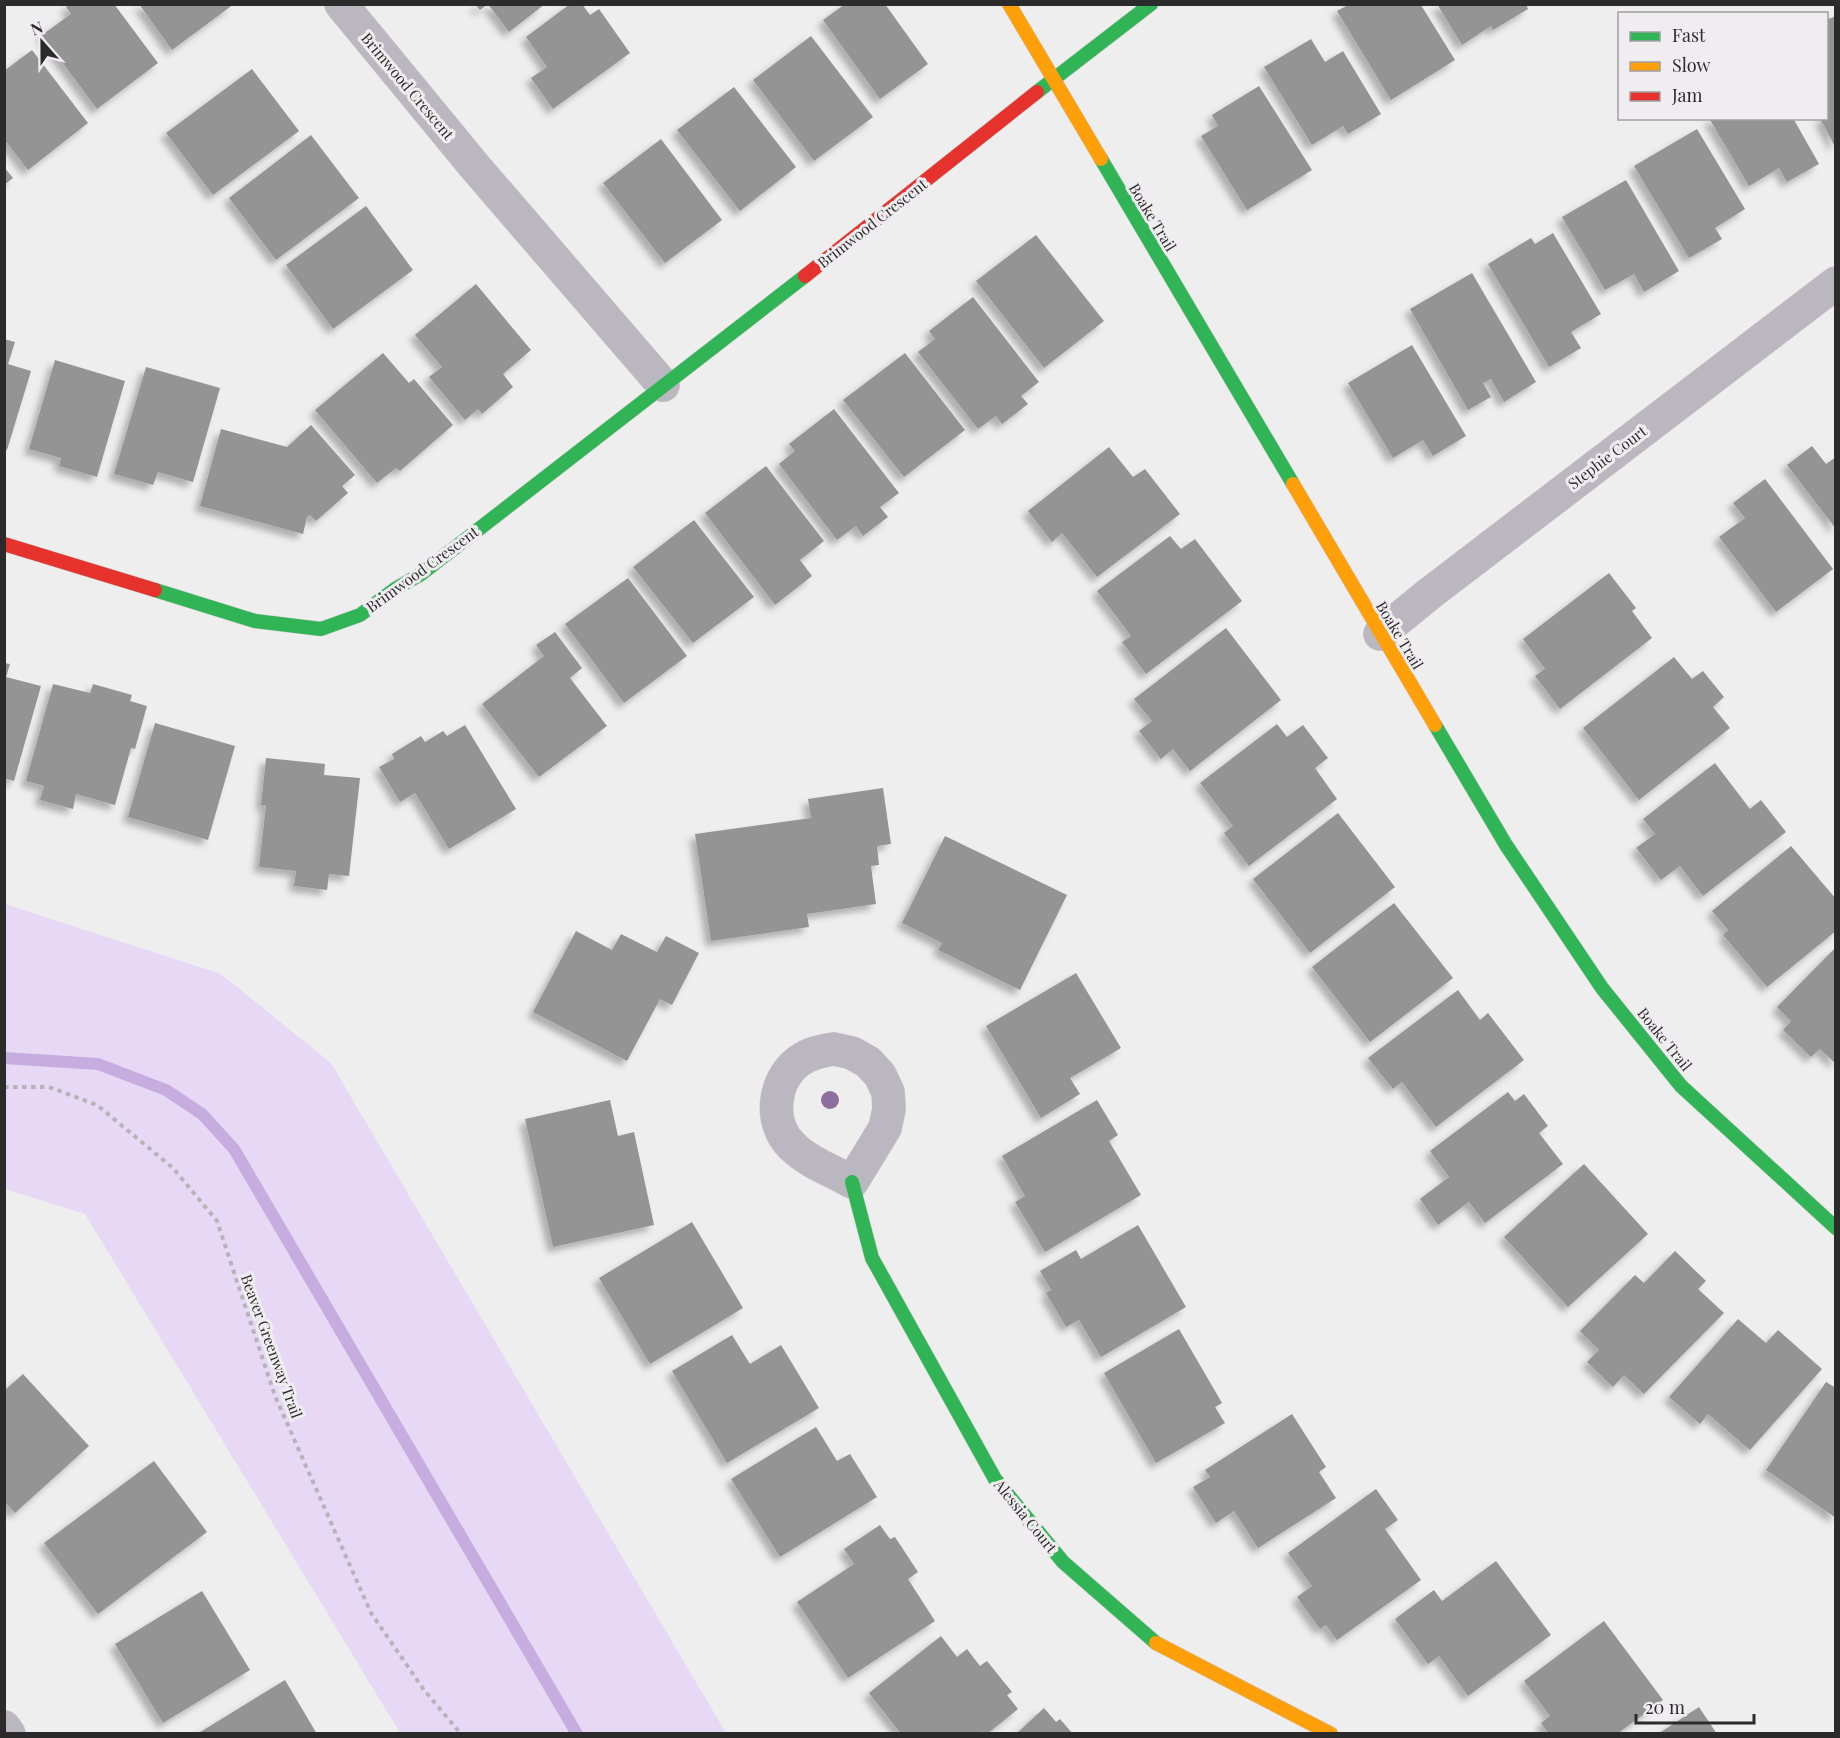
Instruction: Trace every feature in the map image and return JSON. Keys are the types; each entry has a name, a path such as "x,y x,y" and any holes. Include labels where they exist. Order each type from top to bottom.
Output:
{"street":[{"name":"Brimwood Crescent","path":"340,4 469,159 663,385"},
{"name":"Boake Trail","path":"1009,4 1506,845 1602,988 1682,1086 1836,1228"},
{"name":"Brimwood Crescent","path":"4,544 255,621 321,629 360,615 395,589 421,574 880,218 1150,4"},
{"name":"Stephie Court","path":"1380,634 1429,594 1836,283"},
{"name":"Alessia Court","path":"852,1182 872,1258 989,1469 1063,1562 1156,1643 1331,1734"},
{"path":"4,1726 9,1734"}],"path":[{"name":"Beaver Greenway Trail","path":"4,1088 50,1087 97,1105 173,1168 217,1221 275,1396 370,1613 424,1690 461,1734"}],"shaded area":[{"path":"5,904 221,974 331,1063 726,1733 400,1733 85,1214 5,1189"}],"building":[{"path":"69,4 114,4 158,63 97,109 42,35 71,14 66,7"},
{"path":"139,4 234,4 172,50"},
{"path":"475,4 488,4 480,10"},
{"path":"488,4 545,4 509,32"},
{"path":"570,4 582,4 590,15 599,9 630,53 553,109 531,78 547,67 526,37"},
{"path":"845,4 885,4 928,64 880,99 823,20"},
{"path":"1437,4 1526,4 1528,9 1493,30 1491,26 1462,45"},
{"path":"1348,5 1421,5 1455,60 1391,100 1337,11"},
{"path":"1836,16 1836,144 1834,145 1821,120 1828,120 1828,19"},
{"path":"811,36 873,117 814,161 753,80"},
{"path":"1311,39 1325,62 1343,51 1381,114 1348,134 1343,126 1312,145 1264,67"},
{"path":"32,50 88,123 28,170 4,139 4,71"},
{"path":"252,69 299,131 213,195 166,133"},
{"path":"1259,86 1312,170 1247,210 1201,136 1218,126 1212,115"},
{"path":"734,87 796,167 740,211 677,130"},
{"path":"1710,120 1794,120 1819,164 1787,182 1779,168 1749,186"},
{"path":"1697,129 1745,209 1715,228 1722,239 1689,258 1634,166"},
{"path":"311,135 359,198 276,260 229,198"},
{"path":"661,139 722,220 665,263 603,183"},
{"path":"4,167 13,178 4,185"},
{"path":"1626,180 1679,271 1644,292 1634,274 1605,290 1562,217"},
{"path":"366,206 413,270 333,329 286,265"},
{"path":"1553,233 1601,314 1571,332 1581,348 1549,367 1488,264 1531,238 1535,244"},
{"path":"1036,235 1104,321 1044,368 976,281"},
{"path":"1472,273 1536,382 1504,402 1491,379 1483,383 1491,397 1468,410 1410,309"},
{"path":"476,284 531,350 503,374 513,387 482,414 478,409 465,420 429,377 442,367 415,335"},
{"path":"973,297 1039,382 1021,396 1028,404 1002,424 996,416 978,429 918,352 935,339 929,331"},
{"path":"4,339 15,342 8,364 31,371 7,450 4,449"},
{"path":"1412,345 1466,436 1433,456 1423,440 1393,458 1348,383"},
{"path":"383,353 409,383 414,379 453,425 400,471 396,468 377,483 315,410"},
{"path":"905,353 965,430 904,477 843,400"},
{"path":"55,360 125,381 97,477 59,466 61,458 29,449"},
{"path":"146,367 220,388 193,482 158,472 153,485 114,474"},
{"path":"834,409 899,493 880,507 888,517 863,536 856,526 837,540 779,464 795,451 789,444"},
{"path":"311,425 355,475 342,486 348,493 316,521 310,515 307,517 303,534 200,506 221,429 287,447"},
{"path":"1812,446 1826,464 1836,457 1836,529 1787,465"},
{"path":"1109,447 1133,477 1145,469 1180,514 1097,577 1062,533 1052,542 1028,511"},
{"path":"766,466 824,541 800,560 812,576 775,605 705,513"},
{"path":"1765,479 1833,569 1776,612 1719,537 1745,518 1733,503"},
{"path":"694,520 754,597 693,643 633,567"},
{"path":"1170,536 1181,549 1195,539 1242,601 1146,674 1122,642 1131,636 1097,591"},
{"path":"1609,573 1636,608 1632,611 1652,638 1560,709 1535,676 1545,669 1523,639"},
{"path":"628,578 687,656 624,703 565,624"},
{"path":"1226,628 1281,700 1190,771 1173,749 1161,759 1139,731 1152,721 1134,699"},
{"path":"555,632 582,668 570,678 607,726 539,777 482,704 544,656 536,645"},
{"path":"1674,657 1692,679 1703,671 1724,697 1713,707 1730,728 1639,800 1583,728"},
{"path":"4,663 10,664 6,677 41,686 14,781 4,778"},
{"path":"53,684 90,693 93,684 132,695 130,701 147,706 135,749 131,748 115,805 76,794 73,809 40,800 44,786 26,781"},
{"path":"155,723 235,746 208,840 128,817"},
{"path":"1277,724 1287,737 1303,725 1328,758 1315,768 1337,799 1249,866 1224,833 1233,826 1200,783"},
{"path":"465,725 516,809 449,849 415,793 400,802 379,767 394,759 392,754 421,736 425,742 443,731 447,736"},
{"path":"266,758 325,764 324,775 360,778 349,876 329,874 327,890 294,886 296,871 259,867 266,805 261,805"},
{"path":"1715,763 1750,809 1761,800 1786,832 1703,896 1680,866 1661,880 1636,848 1655,834 1643,819"},
{"path":"883,788 891,844 877,846 879,865 871,866 876,904 807,914 809,927 711,941 695,834 811,818 808,799"},
{"path":"1338,813 1395,887 1310,953 1253,879"},
{"path":"945,836 1067,895 1020,990 938,950 942,943 902,923"},
{"path":"1791,846 1836,899 1836,931 1767,987 1723,935 1728,930 1712,911"},
{"path":"1394,903 1453,978 1370,1042 1312,967"},
{"path":"576,931 612,950 621,934 657,952 666,936 699,953 672,1005 660,999 627,1061 533,1012"},
{"path":"1836,947 1836,1064 1820,1049 1811,1057 1783,1030 1791,1021 1777,1007"},
{"path":"1076,973 1121,1048 1070,1078 1080,1094 1041,1118 986,1026"},
{"path":"1458,990 1480,1020 1488,1013 1524,1060 1436,1127 1402,1082 1393,1089 1368,1058"},
{"path":"1508,1092 1515,1101 1524,1094 1548,1126 1539,1133 1563,1164 1485,1223 1469,1202 1438,1225 1420,1199 1449,1177 1430,1151"},
{"path":"610,1100 618,1136 634,1132 654,1225 553,1247 525,1119"},
{"path":"1097,1100 1118,1135 1109,1141 1141,1195 1045,1252 1015,1202 1025,1196 1002,1156"},
{"path":"1584,1164 1648,1234 1568,1307 1504,1237"},
{"path":"692,1222 743,1308 650,1364 599,1278"},
{"path":"1138,1225 1186,1307 1101,1357 1079,1320 1066,1327 1046,1293 1051,1290 1040,1271 1076,1250 1081,1259"},
{"path":"1675,1251 1706,1281 1698,1289 1724,1313 1644,1394 1624,1375 1613,1387 1587,1362 1599,1350 1580,1331 1635,1275 1644,1283"},
{"path":"1738,1319 1766,1343 1778,1330 1822,1369 1750,1450 1708,1414 1700,1424 1669,1397"},
{"path":"1179,1329 1222,1403 1215,1407 1225,1423 1156,1463 1104,1373"},
{"path":"732,1335 750,1364 781,1345 819,1408 727,1463 672,1371"},
{"path":"23,1374 89,1446 15,1513 4,1501 4,1391"},
{"path":"1826,1382 1836,1388 1836,1518 1766,1470"},
{"path":"1292,1414 1326,1467 1319,1472 1336,1498 1258,1548 1234,1511 1216,1523 1193,1487 1210,1477 1205,1470"},
{"path":"816,1427 837,1461 850,1454 877,1497 780,1557 731,1479"},
{"path":"154,1461 207,1532 98,1614 44,1543"},
{"path":"1376,1489 1398,1520 1385,1529 1421,1580 1337,1640 1326,1625 1320,1629 1297,1597 1312,1586 1288,1553"},
{"path":"880,1525 890,1539 895,1537 918,1572 908,1579 935,1621 848,1678 797,1602 854,1564 844,1549"},
{"path":"1496,1561 1551,1635 1468,1696 1439,1656 1428,1664 1395,1619 1434,1590 1442,1601"},
{"path":"202,1591 250,1670 163,1723 115,1644"},
{"path":"1604,1621 1663,1700 1617,1734 1549,1734 1541,1723 1550,1716 1524,1681"},
{"path":"941,1636 957,1657 967,1649 980,1666 987,1661 1012,1692 1007,1695 1018,1709 987,1734 982,1731 979,1734 901,1734 869,1693"},
{"path":"285,1680 317,1734 197,1734"},
{"path":"1699,1707 1717,1734 1658,1734"},
{"path":"1044,1708 1056,1722 1060,1719 1073,1734 1016,1734"}],"waterway":[{"path":"4,1058 98,1064 166,1090 202,1114 234,1149 577,1734"}],"traffic: fast":[{"path":"1037,92 1151,4"},
{"path":"1101,159 1293,484"},
{"path":"155,590 255,621 321,629 360,615 395,589 421,574 805,276"},
{"path":"1435,725 1506,845 1602,988 1681,1086 1836,1228"},
{"path":"852,1182 872,1258 995,1479 1063,1562 1156,1643"}],"traffic: slow":[{"path":"1009,4 1101,159"},
{"path":"1293,484 1435,725"},
{"path":"1156,1643 1331,1734"}],"traffic: jam":[{"path":"805,276 1037,92"},
{"path":"4,544 155,590"}]}
